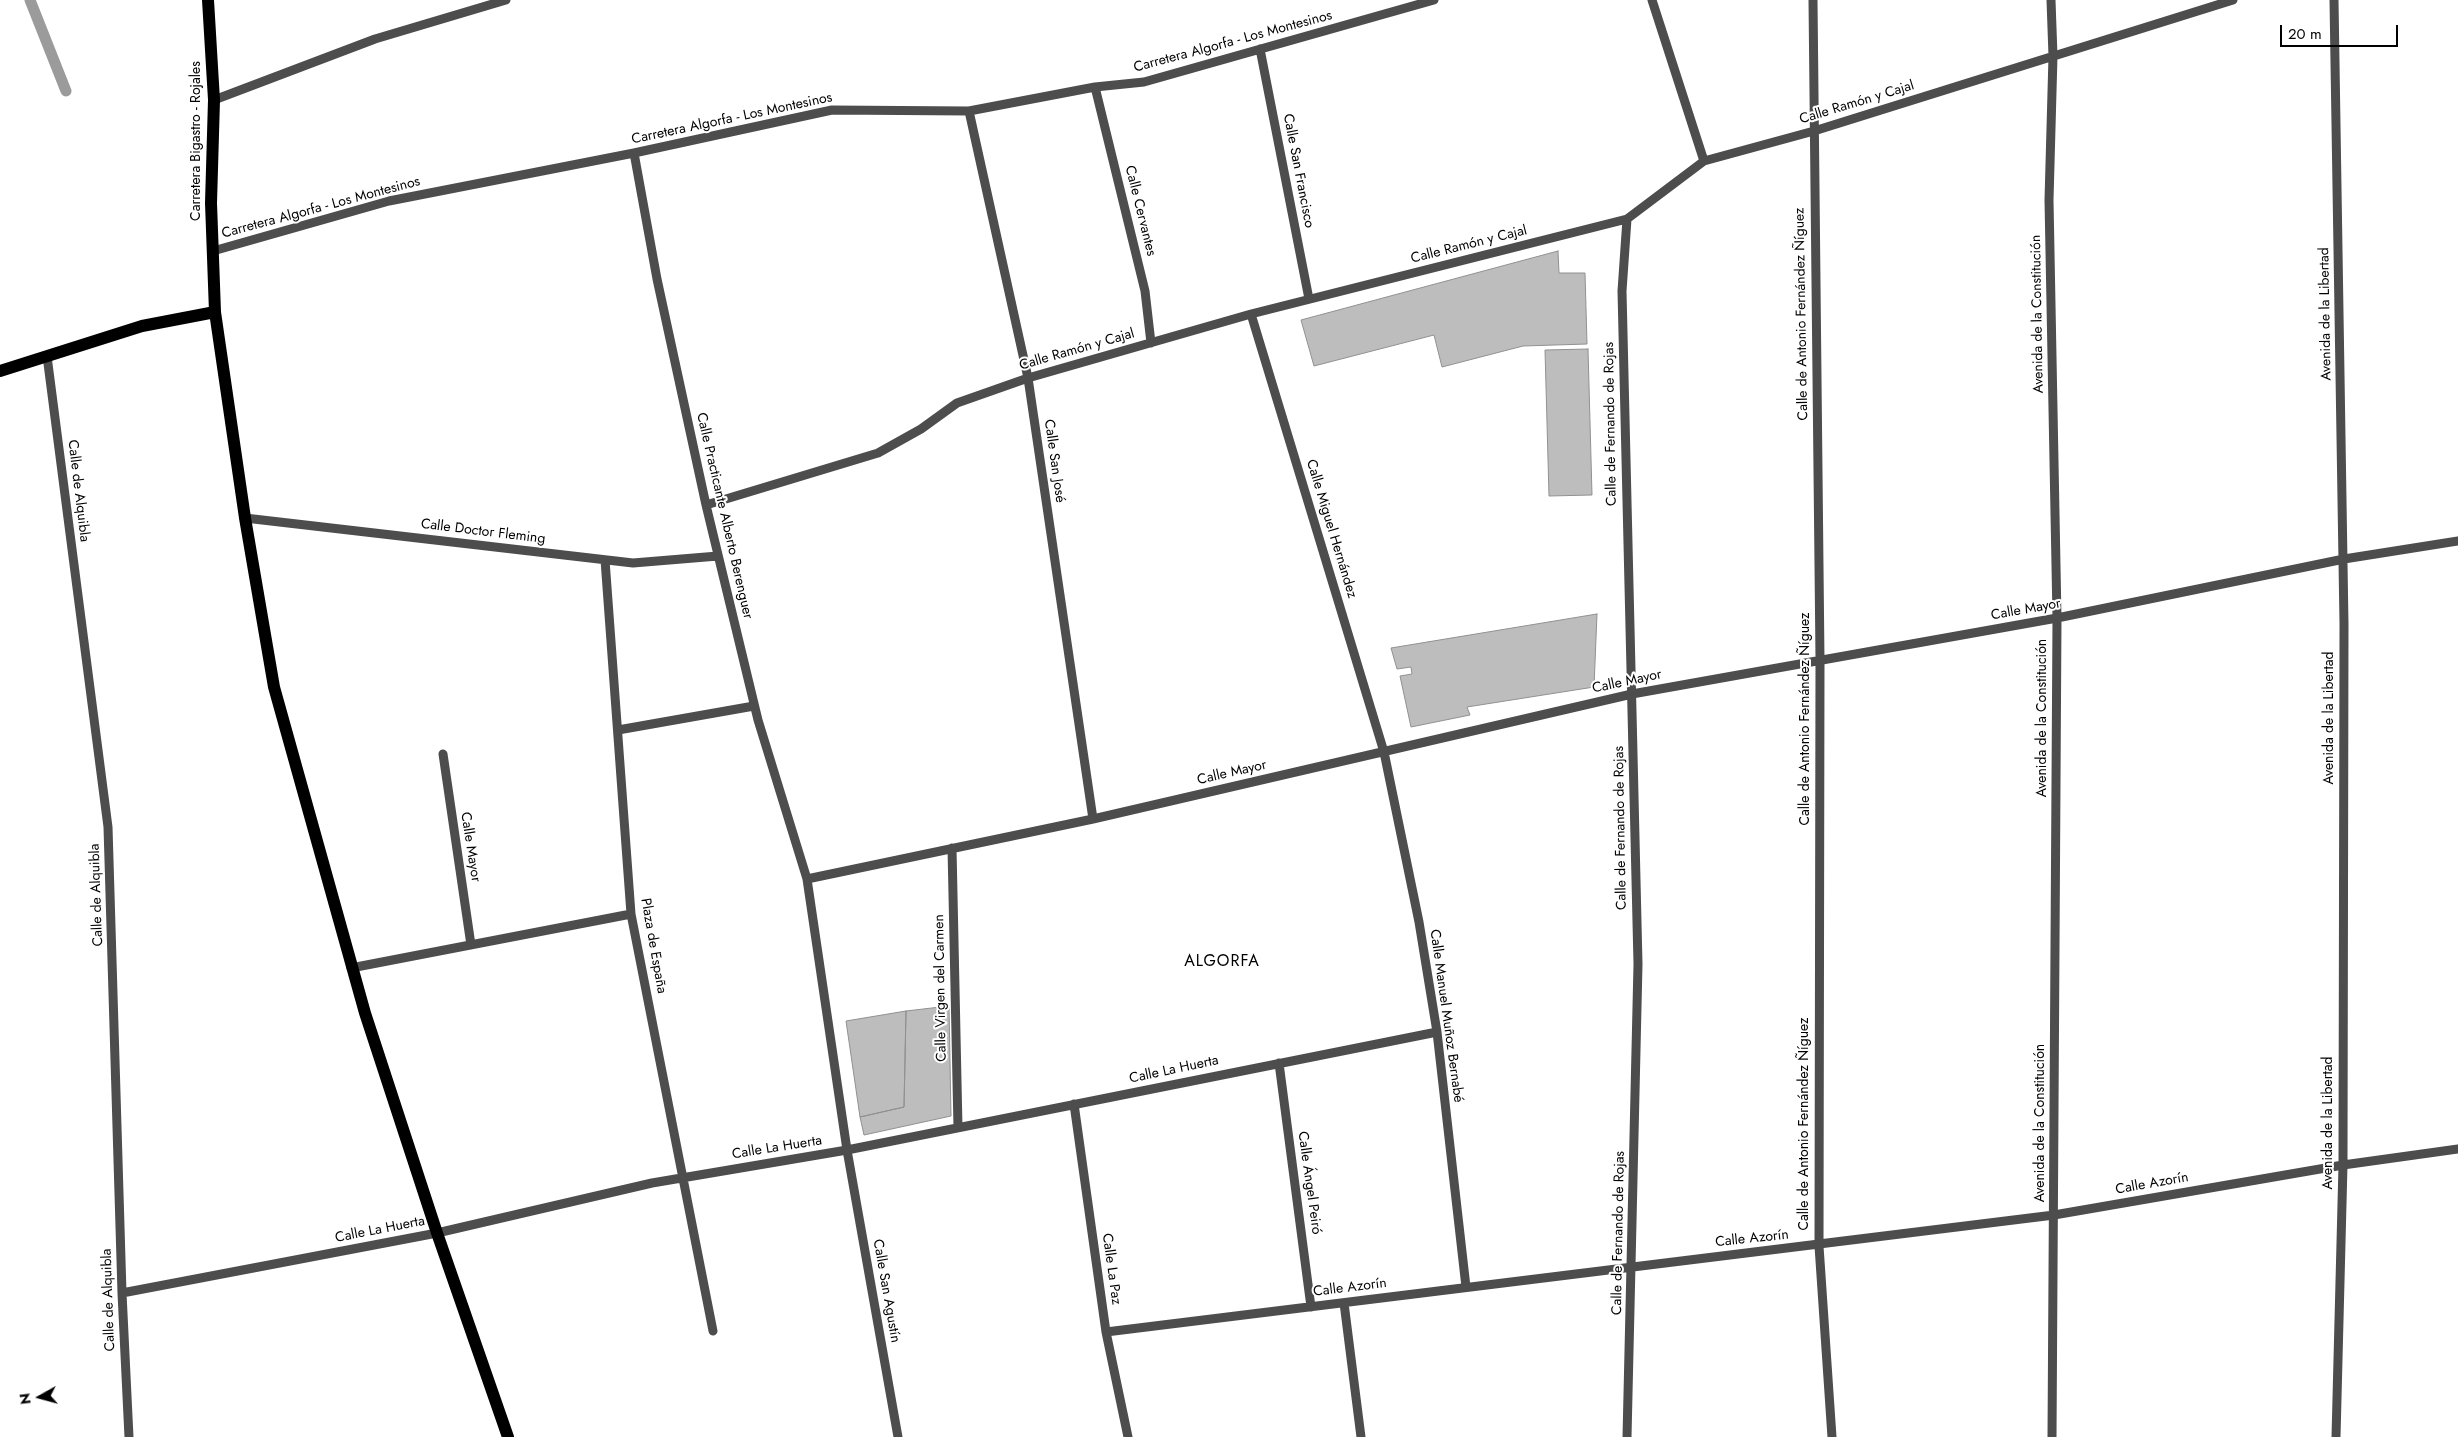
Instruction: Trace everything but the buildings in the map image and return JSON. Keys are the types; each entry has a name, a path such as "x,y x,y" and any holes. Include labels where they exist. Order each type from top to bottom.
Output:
{"main road":[{"name":"Carretera Bigastro - Rojales","path":"208,0 214,100 211,203 215,312 245,518 274,687 351,968 437,1233 508,1437"},
{"path":"0,371 142,326 215,312"}],"street":[{"path":"214,100 375,39 506,0"},
{"name":"Carretera Algorfa - Los Montesinos","path":"213,251 389,201 634,153 832,110 969,111 1095,88 1144,82 1434,0"},
{"path":"1652,0 1704,161"},
{"name":"Calle de Antonio Fernández Ñíguez","path":"1812,0 1820,659 1819,1246 1832,1437"},
{"name":"Avenida de la Constitución","path":"2051,0 2053,56 2049,200 2057,618 2052,1437"},
{"name":"Calle Ramón y Cajal","path":"706,505 878,453 921,429 957,403 1028,378 1251,314 1627,219 1704,161 1814,131 2233,0"},
{"name":"Avenida de la Libertad","path":"2334,0 2344,559 2343,1165 2336,1437"},
{"name":"Calle San Francisco","path":"1260,49 1309,299"},
{"name":"Calle Cervantes","path":"1095,88 1145,292 1151,343"},
{"name":"Calle San José","path":"969,111 1028,378 1093,818"},
{"name":"Calle Practicante Alberto Berenguer","path":"634,153 657,279 718,556 754,706 807,880"},
{"name":"Calle de Fernando de Rojas","path":"1627,219 1622,291 1638,964 1627,1437"},
{"name":"Calle Miguel Hernández","path":"1251,314 1384,752"},
{"name":"Calle de Alquibla","path":"47,356 108,827 122,1293 129,1437"},
{"name":"Calle Doctor Fleming","path":"245,518 632,563 718,556"},
{"name":"Calle Mayor","path":"807,880 1093,818 1632,694 2057,618 2344,559 2458,541"},
{"name":"Plaza de España","path":"605,560 631,914 713,1331"},
{"path":"618,730 754,706"},
{"name":"Calle Manuel Muñoz Bernabé","path":"1384,752 1419,922 1437,1032 1466,1287"},
{"name":"Calle Mayor","path":"442,754 471,944"},
{"name":"Calle Virgen del Carmen","path":"952,848 958,1128"},
{"path":"807,880 847,1150"},
{"path":"351,968 631,914"},
{"name":"Calle La Huerta","path":"122,1293 437,1233 684,1178 847,1150 1437,1032"},
{"name":"Calle Ángel Peiró","path":"1279,1063 1311,1307"},
{"name":"Calle La Paz","path":"1074,1104 1106,1332 1128,1437"},
{"name":"Calle Azorín","path":"1106,1332 1466,1287 1819,1246 2054,1215 2343,1165 2458,1149"},
{"name":"Calle San Agustín","path":"847,1150 898,1437"},
{"path":"1344,1303 1361,1437"}],"waterway":[{"path":"30,0 66,91"}],"district":[{"name":"ALGORFA","path":"1222,962"}]}
